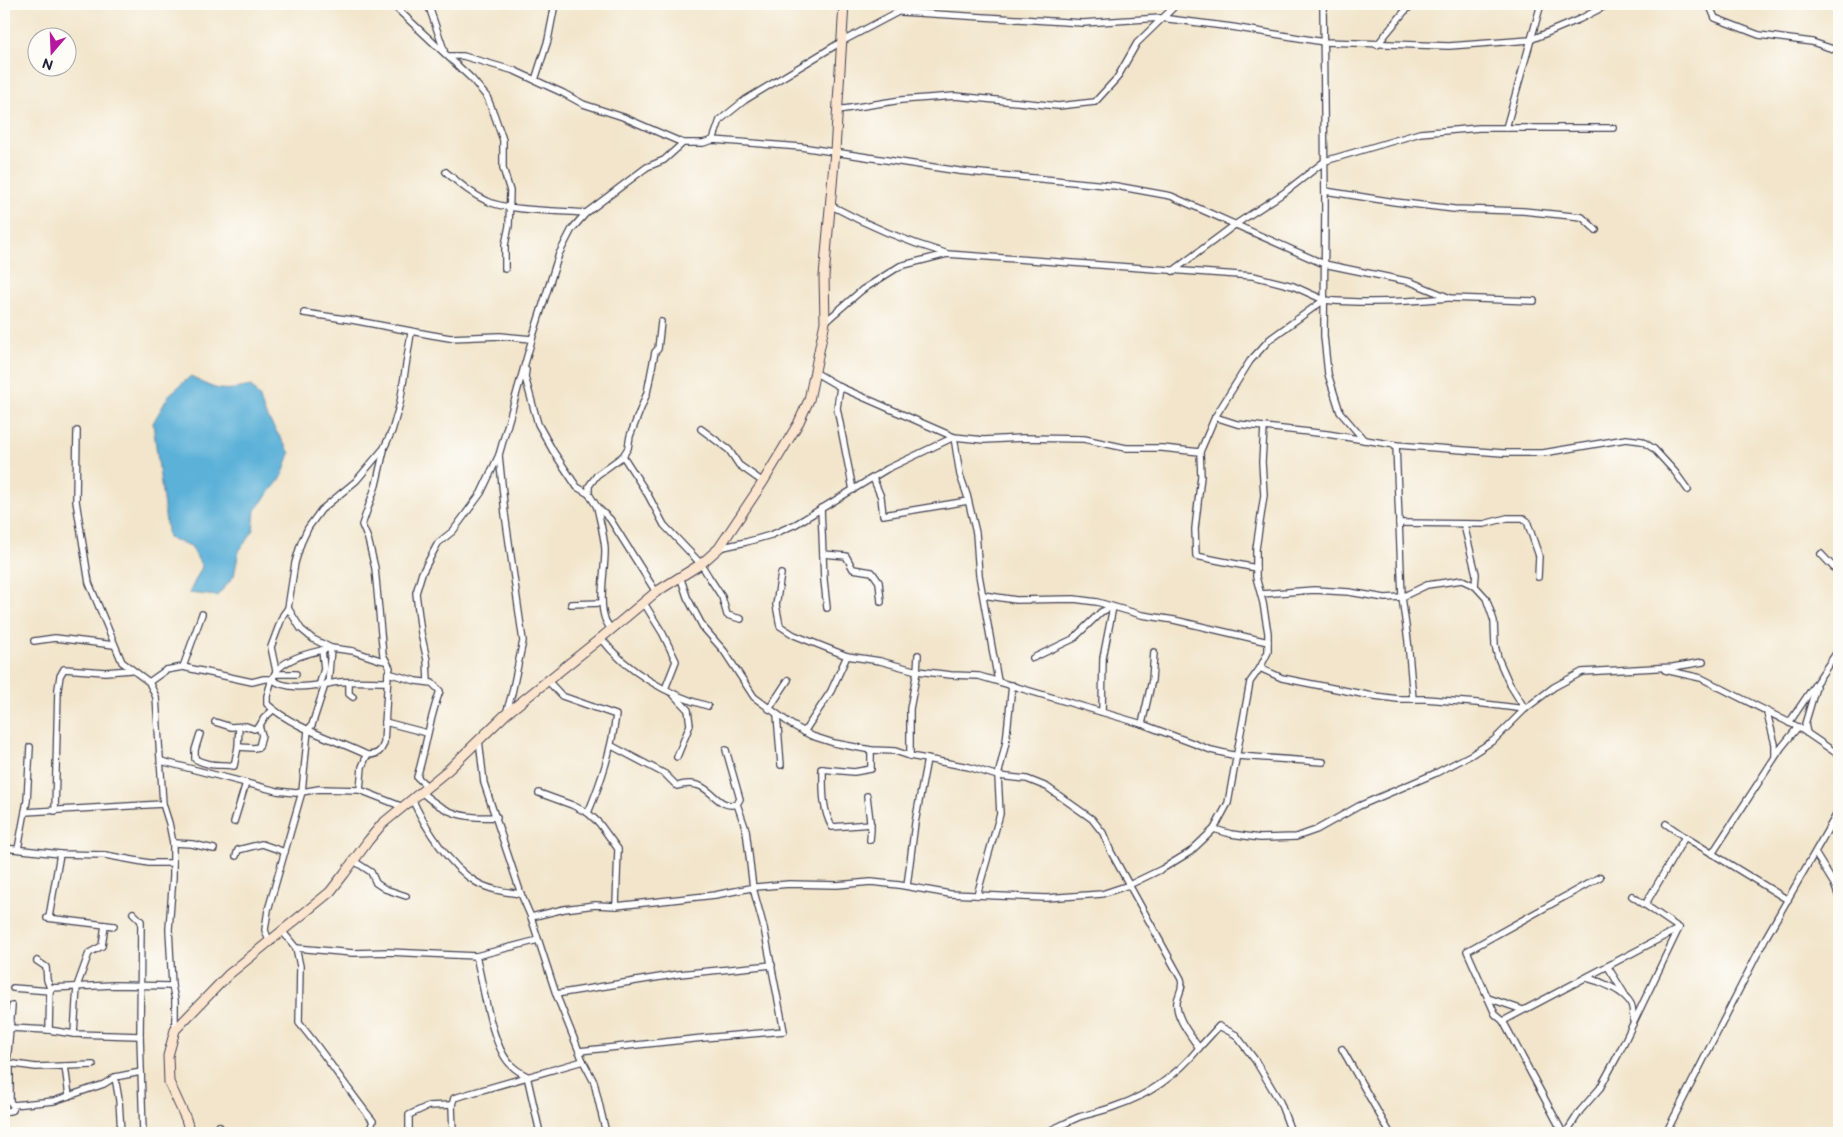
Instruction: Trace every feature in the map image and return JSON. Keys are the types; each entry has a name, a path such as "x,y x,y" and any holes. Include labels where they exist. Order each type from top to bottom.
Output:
{"main road":[{"path":"190,1133 186,1119 169,1082 168,1056 175,1030 228,976 330,892 382,824 424,789 506,714 612,630 656,592 701,564 719,548 763,482 798,424 809,400 825,322 824,277 835,151 844,4"}],"street":[{"path":"392,4 472,78 487,97 503,140 503,168 510,191 509,226 505,245 505,269"},
{"path":"428,4 447,54"},
{"path":"535,80 548,40 555,4"},
{"path":"713,140 720,120 745,100 841,42 913,4"},
{"path":"838,110 901,100 955,96 1058,106 1095,102 1117,78 1137,44 1177,4"},
{"path":"1324,4 1324,336 1328,374 1340,412 1364,440"},
{"path":"1377,45 1413,4"},
{"path":"1506,128 1541,4"},
{"path":"901,12 1083,23 1161,18 1324,42 1449,46 1530,40 1580,19 1609,4"},
{"path":"1709,4 1715,18 1759,35 1812,42 1839,51"},
{"path":"447,54 463,56 515,71 582,104 623,117 683,143 703,143 713,140 801,147 959,170 1125,187 1171,196 1324,264 1412,282 1450,298"},
{"path":"1173,271 1236,224 1285,192 1325,160 1420,133 1478,128 1613,128"},
{"path":"428,682 427,660 416,594 422,573 438,544 453,530 481,493 499,455 526,358 565,241 572,229 586,213 647,167 664,160 683,143"},
{"path":"446,172 467,190 489,202 510,207 586,213"},
{"path":"1325,191 1454,209 1523,210 1582,217 1596,230"},
{"path":"830,205 864,223 911,243 946,254 1252,276 1293,286 1324,300 1352,303 1403,302 1450,298 1534,301"},
{"path":"825,322 862,290 900,266 946,254"},
{"path":"1256,568 1196,556 1195,529 1202,476 1200,452 1215,417 1250,361 1270,339 1324,300"},
{"path":"304,313 450,338 500,336 532,339"},
{"path":"589,494 589,486 596,475 623,456 628,448 630,436 647,393 654,352 658,349 660,322"},
{"path":"331,648 299,657 283,664 274,675 267,696 267,704 273,710 308,730 367,755 374,755 382,750 384,743 387,682 390,668 383,656 375,568 368,539 362,525 376,485 384,448 392,431 400,403 411,332"},
{"path":"526,358 525,377 538,424 577,487 589,494 597,507 610,519 656,592"},
{"path":"816,373 840,387 954,437 984,440 1022,438 1084,439 1126,448 1162,448 1200,452"},
{"path":"840,387 837,408 853,490"},
{"path":"1215,417 1237,424 1327,434 1396,445 1503,453 1543,453 1626,439 1642,441 1654,449 1676,472 1688,490"},
{"path":"532,917 595,905 616,906 715,896 753,888 788,884 837,885 871,882 950,894 1046,898 1102,894 1130,884 1162,869 1190,852 1214,829 1228,803 1250,682 1268,652 1268,633 1256,577 1256,549 1264,495 1262,462 1264,428"},
{"path":"700,429 729,450 739,465 763,482"},
{"path":"77,431 76,501 89,584 122,662 149,682 156,697 163,804 172,842 173,863 169,929 172,986 175,1000 175,1030"},
{"path":"719,548 746,542 796,524 887,469 954,437"},
{"path":"954,437 960,474 976,533 983,595 998,681"},
{"path":"1396,445 1402,597 1413,699"},
{"path":"384,448 356,481 321,510 308,528 300,543 288,608 283,614 272,647 274,675 282,685 387,682"},
{"path":"499,455 505,514 523,641 506,714"},
{"path":"623,456 648,495 664,525 701,564 722,598 727,615 741,619"},
{"path":"873,478 881,497 883,515 968,501"},
{"path":"597,507 605,550 602,603 606,620 612,630"},
{"path":"821,508 827,608"},
{"path":"1399,522 1464,525 1484,524 1508,518 1523,518 1527,521 1539,556 1538,577"},
{"path":"1464,525 1476,574 1475,586"},
{"path":"823,554 846,556 852,569 872,572 879,582 881,602"},
{"path":"1821,554 1839,574"},
{"path":"781,574 776,605 780,626 794,635 847,656 880,661 917,671 979,676 1142,724 1211,750 1237,756 1324,762"},
{"path":"680,576 687,598 703,627 724,651 754,697 777,715 804,732 834,743 872,750 895,750 910,756 969,767 998,776 1028,779 1055,792 1092,820 1103,833 1111,852 1181,979 1183,984 1177,1003 1179,1014 1199,1048"},
{"path":"1261,594 1314,590 1349,592 1385,598 1402,597 1427,585 1462,580 1475,586 1486,598 1494,621 1495,645 1498,658 1525,709"},
{"path":"983,595 1016,600 1074,599 1096,602 1142,615 1174,620 1268,642"},
{"path":"570,604 602,603"},
{"path":"644,603 663,634 676,661 665,689"},
{"path":"1033,658 1073,639 1101,612 1113,607"},
{"path":"1102,712 1103,658 1113,607"},
{"path":"288,608 301,629 313,639 331,648 353,651 386,661"},
{"path":"183,667 202,614"},
{"path":"34,642 55,638 114,645"},
{"path":"601,638 609,649 632,668 665,689 692,702 708,706"},
{"path":"269,941 265,930 268,910 302,792 308,730 312,725 324,685 331,648"},
{"path":"1789,723 1839,649"},
{"path":"322,650 324,685"},
{"path":"1142,724 1152,680 1154,652"},
{"path":"910,756 910,709 918,655"},
{"path":"804,732 831,691 847,656"},
{"path":"1214,829 1231,834 1260,838 1296,837 1316,830 1359,806 1436,773 1471,755 1494,740 1525,709 1554,687 1582,672 1658,668 1703,662"},
{"path":"149,682 166,670 183,667 252,682 274,675 296,674"},
{"path":"55,811 58,689 60,676 64,669 70,668 105,672 131,670"},
{"path":"1260,668 1282,678 1367,695 1398,699 1469,702 1525,709"},
{"path":"1658,668 1701,678 1798,727 1839,756"},
{"path":"388,673 416,681 432,683 440,691 432,710 425,752 417,777 424,789 443,810 456,815 478,818 496,817"},
{"path":"769,709 788,680"},
{"path":"1806,733 1806,717 1818,680"},
{"path":"548,681 562,696 616,715 612,746 603,778 588,813"},
{"path":"349,682 349,694 353,697"},
{"path":"977,895 1000,814 998,776 1006,742 1012,685"},
{"path":"671,692 688,710 690,725 677,757"},
{"path":"215,722 231,727 246,726 254,729 259,727 264,718 273,710"},
{"path":"1767,713 1776,744 1774,758"},
{"path":"777,715 781,765"},
{"path":"385,722 427,733"},
{"path":"200,734 195,750 195,759 214,766 234,766 238,747 239,727"},
{"path":"238,747 258,747 262,735 259,727"},
{"path":"1712,854 1774,758 1798,727"},
{"path":"479,740 484,783 522,894 532,917 556,994 583,1061 594,1082 606,1133"},
{"path":"612,746 665,774 677,786 686,783 700,785 713,793 719,802 730,806 737,804 740,799 726,750"},
{"path":"18,849 25,812 30,747"},
{"path":"870,824 832,827 827,818 823,801 822,769 854,772 871,769 872,750"},
{"path":"360,790 362,767 367,755"},
{"path":"907,886 915,823 927,759"},
{"path":"161,761 277,791 360,790 402,807"},
{"path":"234,822 246,783"},
{"path":"539,793 588,813 599,822 618,849 616,906"},
{"path":"867,796 870,840"},
{"path":"412,799 434,839 466,875 477,883 522,894"},
{"path":"25,812 163,804"},
{"path":"579,1050 784,1032 772,965 753,888 746,830 737,804"},
{"path":"1666,1133 1765,939 1839,810"},
{"path":"1666,824 1788,900"},
{"path":"1645,905 1685,837"},
{"path":"172,842 214,849"},
{"path":"236,856 238,850 262,844 285,852"},
{"path":"4,848 60,854 105,855 149,863 173,863"},
{"path":"60,854 48,917 114,926"},
{"path":"1815,854 1834,884 1839,897"},
{"path":"354,861 371,872 376,883 385,889 406,896"},
{"path":"1600,877 1467,951 1496,1014 1503,1022 1565,1133 1580,1111 1600,1088 1618,1055 1679,928"},
{"path":"1632,896 1679,928"},
{"path":"133,913 141,921 139,956 141,985 140,1072 143,1133"},
{"path":"74,1034 77,986 89,953 102,946 105,925"},
{"path":"1503,1022 1679,928"},
{"path":"283,932 296,948 300,966 299,1022 373,1121 369,1133"},
{"path":"296,948 352,953 388,952 476,956 538,940"},
{"path":"476,956 500,1050 510,1064 527,1076 540,1133"},
{"path":"37,961 46,967 50,990 49,1030"},
{"path":"556,994 679,974 772,965"},
{"path":"1608,967 1631,1004 1634,1021"},
{"path":"1587,978 1618,991 1631,1004"},
{"path":"14,988 50,990 77,986 172,986"},
{"path":"1488,998 1523,1010"},
{"path":"12,1006 7,1063 10,1068 10,1102 13,1106"},
{"path":"1044,1133 1080,1117 1141,1096 1163,1083 1188,1062 1219,1026 1236,1036 1255,1060 1280,1102 1290,1132"},
{"path":"9,1028 49,1030 74,1034 140,1036"},
{"path":"1342,1049 1390,1133"},
{"path":"453,1133 452,1105 454,1098 583,1061"},
{"path":"7,1063 36,1066 93,1065"},
{"path":"65,1066 68,1096"},
{"path":"13,1106 54,1101 104,1084 115,1077 140,1072"},
{"path":"115,1077 120,1100 121,1133"},
{"path":"409,1133 410,1115 428,1106 452,1105"},
{"path":"4,1112 13,1110 13,1106"},
{"path":"219,1126 226,1133"}],"water":[{"path":"191,376 207,385 220,389 251,386 260,398 264,412 290,453 282,477 255,510 253,531 239,551 234,576 217,596 189,593 202,567 191,546 168,538 153,423 169,395"}]}
